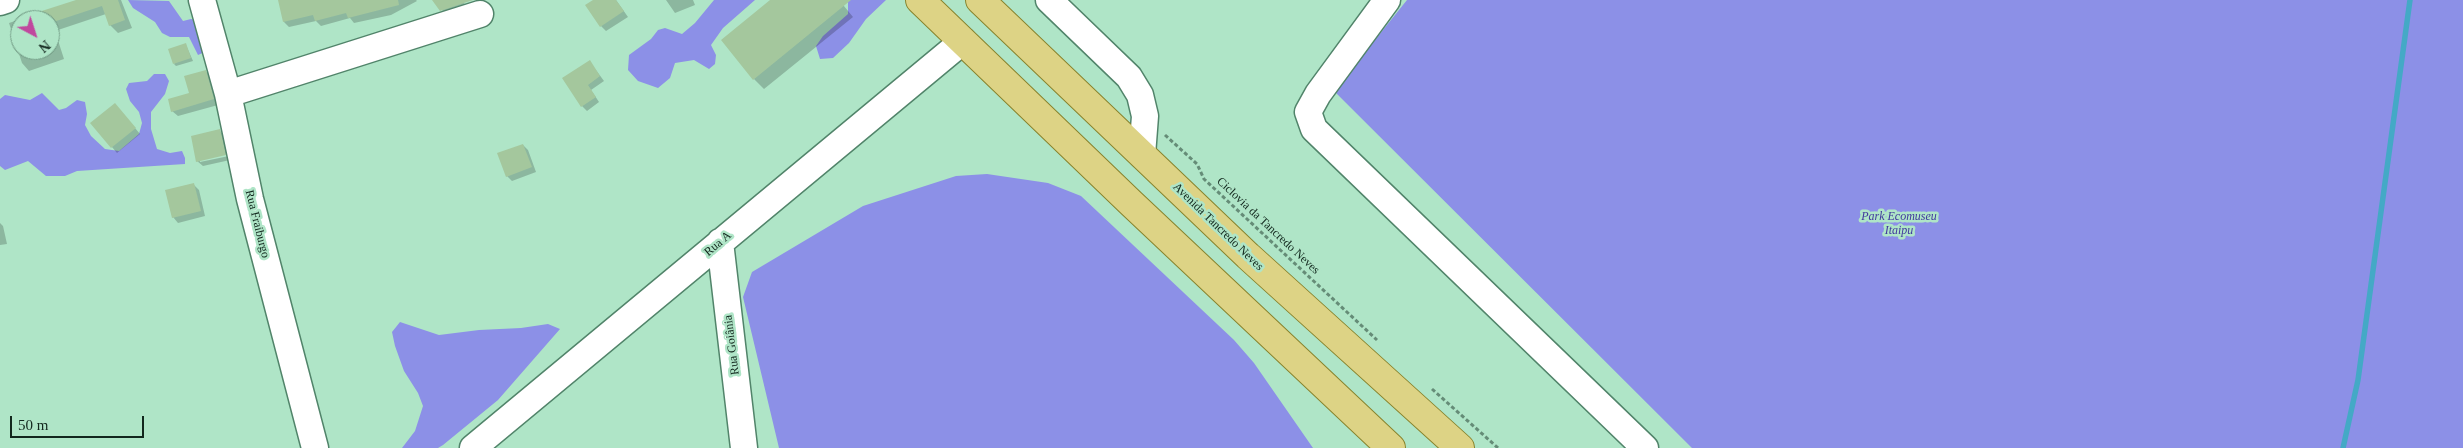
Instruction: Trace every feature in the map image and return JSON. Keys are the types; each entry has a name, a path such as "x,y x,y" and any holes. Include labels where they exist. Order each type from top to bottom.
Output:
{"main road":[{"path":"920,0 1131,203 1391,448"},
{"name":"Avenida Tancredo Neves","path":"980,0 1248,256 1460,448"}],"street":[{"path":"0,2 6,0"},
{"name":"Rua Fraiburgo","path":"202,0 228,94 250,199 315,448"},
{"path":"1050,0 1129,77 1140,95 1145,123 1142,155"},
{"path":"1387,0 1318,94 1308,112 1314,129 1645,448"},
{"path":"228,94 480,14"},
{"name":"Rua A","path":"473,448 963,41"},
{"name":"Rua Goiânia","path":"720,242 744,448"}],"path":[{"name":"Ciclovia da Tancredo Neves","path":"1145,123 1157,127 1197,164 1204,179 1382,344"},
{"path":"1425,384 1498,448"}],"green space":[{"path":"128,0 169,1 183,21 191,19 198,21 207,51 198,55 189,37 170,37 162,33 155,22 133,8"},
{"path":"714,0 755,0 723,28 711,45 716,55 715,64 709,69 694,60 675,63 670,78 658,88 638,81 628,70 629,55 651,39 658,30 665,28 682,34 695,23"},
{"path":"848,0 886,0 866,19 849,43 833,58 820,59 816,46 823,36 848,14"},
{"name":"Park Ecomuseu Itaipu","path":"1407,0 2463,0 2463,448 1692,448 1334,91"},
{"path":"154,74 165,74 169,81 165,94 151,112 151,129 157,149 170,153 182,151 185,164 77,171 65,176 46,176 28,161 5,170 0,166 0,99 5,95 30,100 42,93 59,110 66,108 77,100 85,102 87,114 85,125 91,136 105,149 119,151 139,134 142,123 139,112 130,101 126,89 129,83 147,81"},
{"path":"987,174 1048,183 1081,196 1234,340 1254,363 1313,448 779,448 743,297 752,272 863,206 956,176"},
{"path":"400,322 439,335 548,324 560,329 498,400 443,445 438,448 402,448 415,431 423,406 418,393 404,371 395,346 392,332"}],"building":[{"path":"76,0 118,0 125,20 109,26 102,6 60,20 60,10 45,10"},
{"path":"278,0 398,0 399,5 348,18 346,13 315,21 313,15 283,22"},
{"path":"432,0 473,0 440,11"},
{"path":"593,0 616,0 624,11 600,27 585,5"},
{"path":"770,0 851,0 753,80 721,40"},
{"path":"186,43 191,58 173,64 168,49"},
{"path":"590,60 600,76 588,85 596,97 581,107 562,78"},
{"path":"206,70 214,99 171,112 168,99 189,93 184,76"},
{"path":"115,103 136,128 111,148 90,123"},
{"path":"220,129 226,155 196,162 191,136"},
{"path":"523,144 532,167 506,177 497,153"},
{"path":"194,183 201,211 172,218 165,190"}],"waterway":[{"path":"2343,448 2358,380 2410,0"}]}
